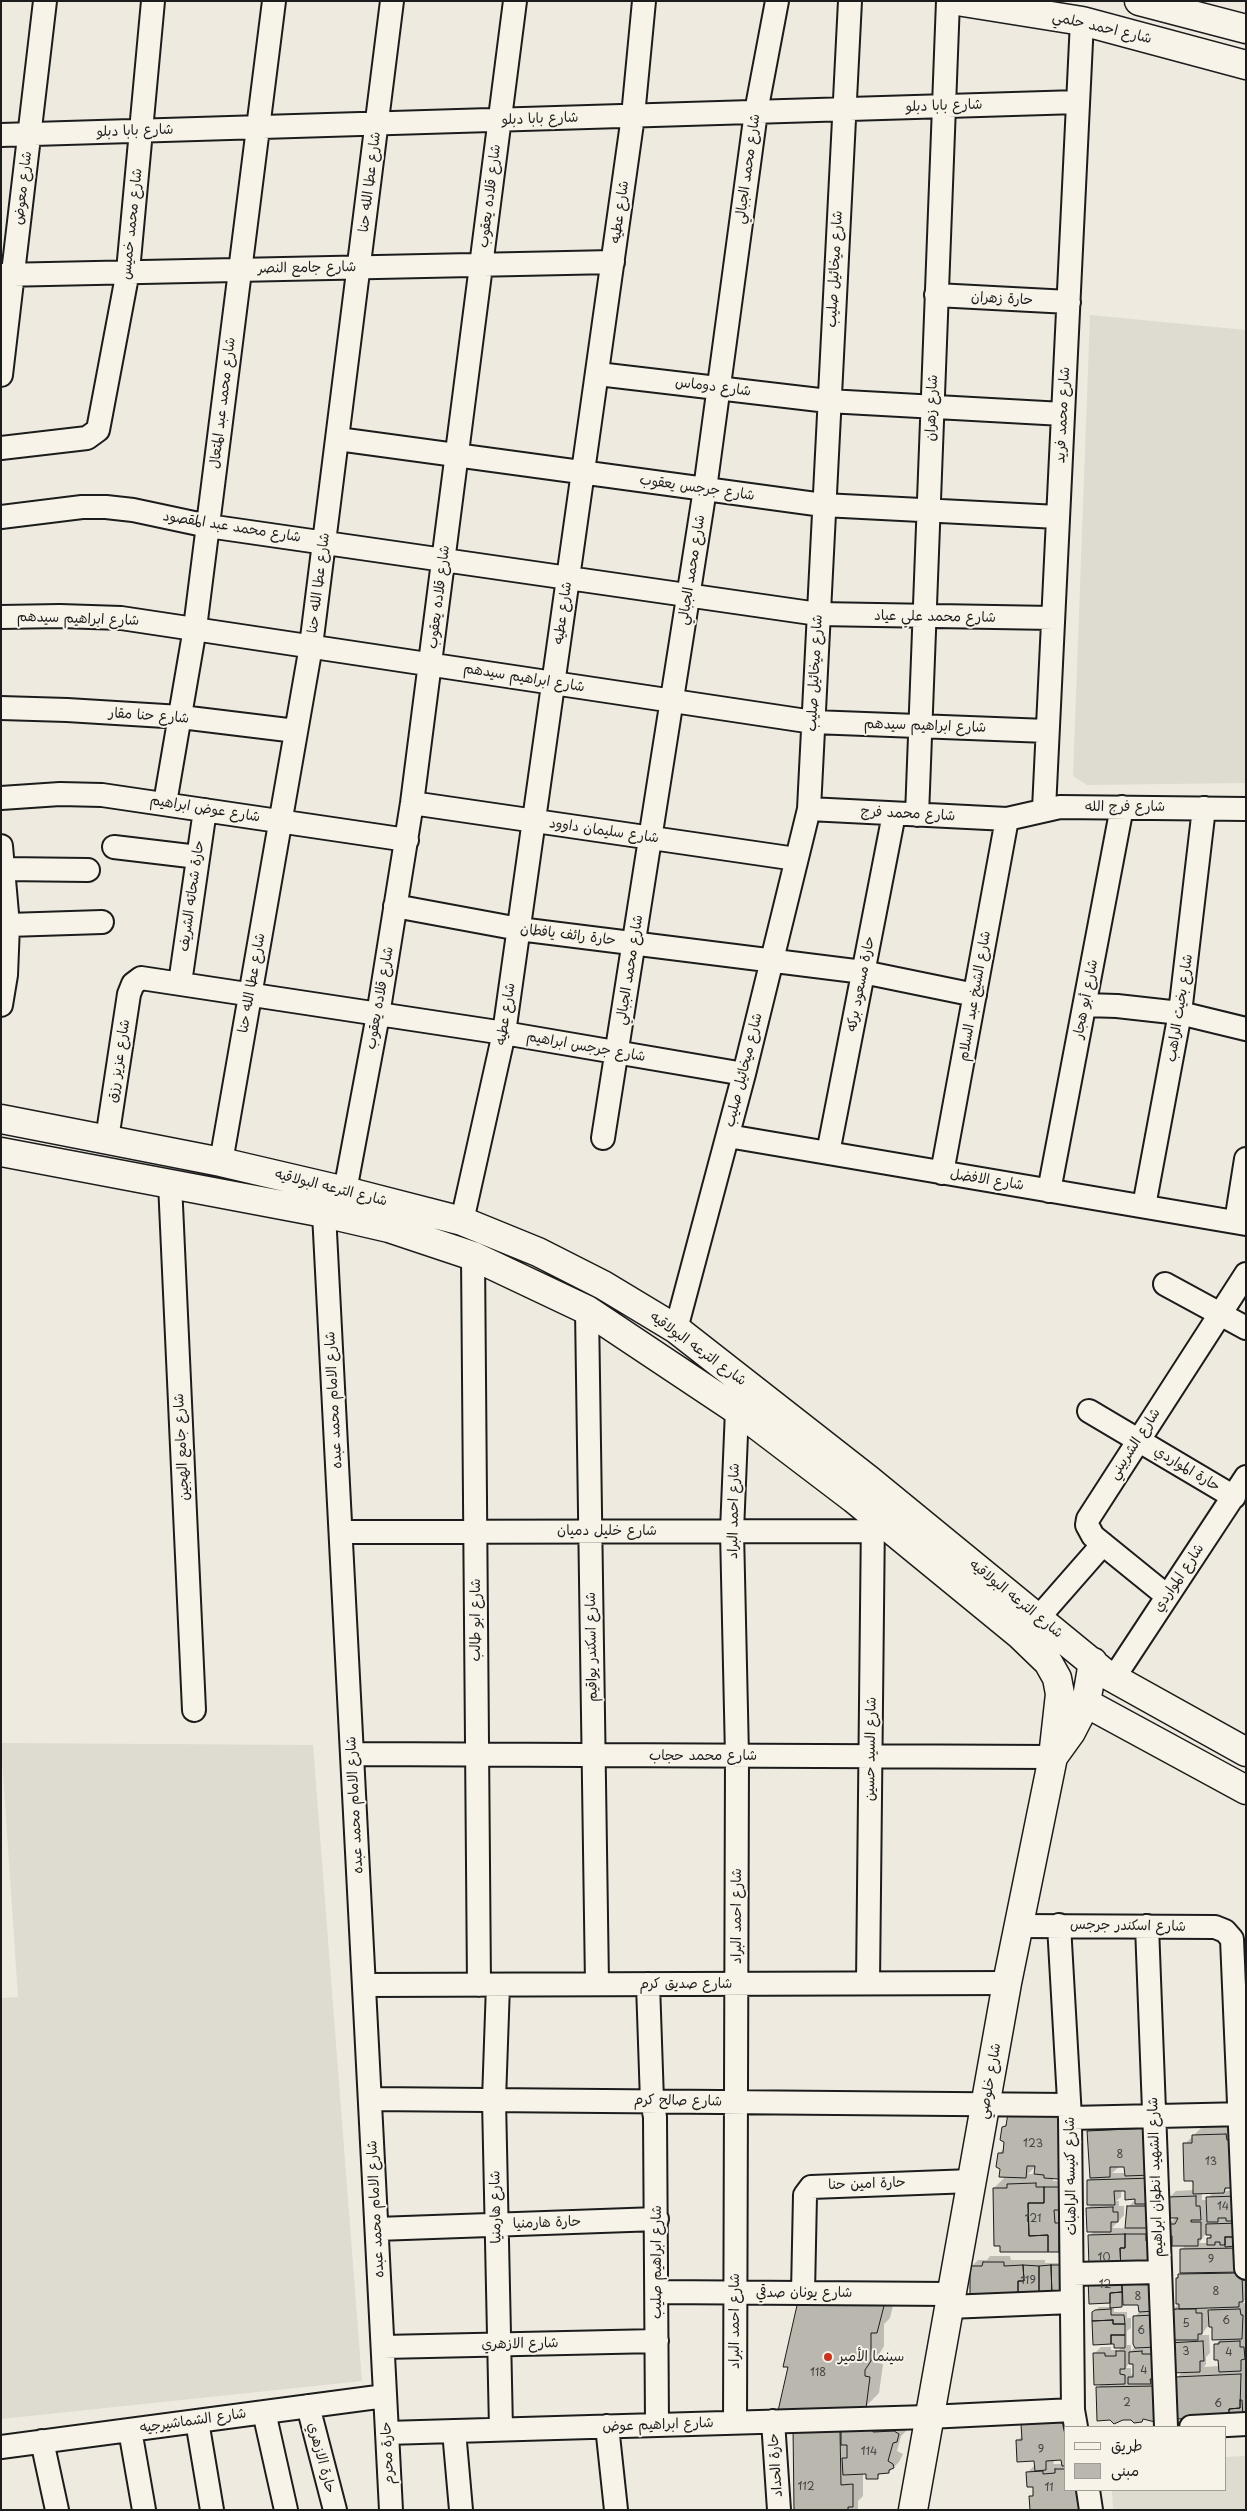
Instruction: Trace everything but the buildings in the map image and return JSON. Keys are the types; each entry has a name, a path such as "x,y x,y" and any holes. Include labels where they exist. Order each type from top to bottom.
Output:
{"main road":[{"name":"شارع احمد حلمي","path":"957,1 1082,21 1246,65"},
{"path":"1139,1 1246,29"},
{"name":"شارع الترعه البولاقيه","path":"1,1119 221,1162 346,1191 462,1221 538,1252 595,1280 676,1329 867,1506 1020,1635 1048,1662 1057,1678 1060,1694 1053,1757"},
{"name":"شارع الترعه البولاقيه","path":"1,1152 324,1213 389,1228 473,1256 587,1310 736,1410 867,1506 1039,1617 1103,1670 1246,1752"},
{"name":"شارع خلوصي","path":"913,2510 928,2416 1007,1983 1053,1757 1086,1703 1103,1670"},
{"path":"1086,1703 1246,1790"}],"street":[{"name":"شارع معوض","path":"1,375 7,275 30,134 45,1"},
{"name":"شارع محمد خميس","path":"1,448 87,438 98,430 102,420 128,271 153,1"},
{"name":"شارع محمد عبد المتعال","path":"165,803 195,628 274,1"},
{"name":"شارع عطا الله حنا","path":"221,1162 311,646 392,1"},
{"name":"شارع قلاده يعقوب","path":"346,1191 407,840 515,1"},
{"name":"شارع عطيه","path":"462,1221 504,1033 633,116 644,1"},
{"name":"شارع محمد الجبالي","path":"603,1138 689,595 756,112 776,1"},
{"name":"شارع ميخائيل صليب","path":"676,1329 744,1074 809,809 828,401 850,1"},
{"name":"شارع زهران","path":"917,815 948,1"},
{"name":"شارع محمد فريد","path":"1044,809 1082,21"},
{"name":"شارع بابا دبلو","path":"1,135 1078,102"},
{"name":"شارع جامع النصر","path":"7,275 613,262"},
{"name":"حارة زهران","path":"936,295 1068,302"},
{"name":"شارع دوماس","path":"598,374 828,401 1063,414"},
{"name":"شارع جرجس يعقوب","path":"338,438 823,505 1058,517"},
{"name":"شارع محمد عبد المقصود","path":"1,517 82,507 134,510 208,526 818,614"},
{"name":"شارع محمد علي عياد","path":"818,614 1053,618"},
{"name":"شارع ابراهيم سيدهم","path":"1,617 121,618 813,722 1048,731"},
{"name":"شارع حنا مقار","path":"1,708 181,717 296,731"},
{"name":"شارع عوض ابراهيم","path":"1,798 60,794 102,795 407,840"},
{"name":"شارع سليمان داوود","path":"412,803 796,860"},
{"name":"شارع فرج الله","path":"1006,819 1022,817 1044,809 1122,807 1246,809"},
{"name":"شارع أبو هجار","path":"1050,1191 1122,807"},
{"name":"شارع بخيت الراهب","path":"1144,1206 1180,1013 1204,808"},
{"name":"شارع محمد فرج","path":"809,809 1006,819"},
{"name":"حارة شحاته الشريف","path":"180,983 205,810"},
{"name":"حارة مسعود بركه","path":"828,1153 894,814"},
{"name":"شارع الشيخ عبد السلام","path":"942,1173 1006,819"},
{"path":"1,846 4,869 4,899 8,925 6,969 1,1006"},
{"path":"114,847 198,856"},
{"path":"4,869 88,870"},
{"name":"حارة رائف يافطان","path":"395,906 519,929 772,959 863,972 975,995"},
{"path":"8,925 102,922"},
{"name":"شارع جرجس ابراهيم","path":"133,984 141,978 180,983 504,1033 744,1074"},
{"name":"شارع عزيز رزق","path":"107,1139 133,984"},
{"path":"1085,1005 1124,1006 1180,1013 1246,1029"},
{"name":"شارع الافضل","path":"728,1136 1241,1223"},
{"path":"1241,1223 1246,1159"},
{"name":"شارع جامع الهجين","path":"170,1183 194,1710"},
{"name":"شارع الامام محمد عبده","path":"324,1213 385,2396"},
{"name":"شارع ابو طالب","path":"473,1256 477,1755 488,1985"},
{"name":"شارع الشربيني","path":"1167,1596 1103,1544 1090,1531 1088,1519 1246,1274"},
{"path":"1164,1284 1246,1328"},
{"name":"شارع اسكندر يواقيم","path":"587,1310 597,1984"},
{"name":"شارع احمد البراد","path":"735,2422 737,1756 732,1531 736,1410"},
{"name":"حارة المواردي","path":"1088,1411 1234,1497"},
{"name":"شارع المواردي","path":"1103,1670 1167,1596 1246,1478"},
{"name":"شارع خليل دميان","path":"341,1532 732,1531 867,1506"},
{"name":"شارع السيد حسين","path":"867,1506 870,1756 868,1983"},
{"path":"1039,1617 1103,1544"},
{"name":"شارع محمد حجاب","path":"352,1754 1053,1757"},
{"name":"شارع كنيسه الراهبات","path":"1058,1925 1069,2112 1074,2419"},
{"name":"شارع اسكندر جرجس","path":"1019,1926 1216,1927 1225,1931 1232,1939 1243,2114"},
{"name":"شارع الشهيد انطوان ابراهيم","path":"1147,1926 1166,2426"},
{"name":"شارع صديق كرم","path":"364,1985 1007,1983"},
{"name":"شارع ابراهيم صليب","path":"648,1984 652,2101 655,2117 657,2424"},
{"name":"شارع هارمنيا","path":"488,1985 494,2100 501,2429"},
{"name":"شارع صالح كرم","path":"370,2098 986,2104 1069,2112 1154,2117 1243,2114"},
{"path":"1243,2114 1246,2268"},
{"name":"حارة امين حنا","path":"803,2293 805,2195 810,2187 972,2181"},
{"name":"حارة هارمنيا","path":"377,2229 657,2219"},
{"path":"1072,2274 1160,2272"},
{"name":"شارع يونان صدقي","path":"657,2292 803,2293 949,2301 1072,2302"},
{"name":"شارع الازهري","path":"383,2347 657,2341"},
{"name":"شارع الشماشيرجيه","path":"1,2447 385,2396"},
{"name":"حارة محرم","path":"385,2396 391,2510"},
{"name":"حارة الازهري","path":"308,2406 335,2510"},
{"path":"264,2412 286,2510"},
{"name":"شارع ابراهيم عوض","path":"387,2433 928,2416 1074,2419"},
{"path":"197,2421 212,2510"},
{"name":"حارة الحداد","path":"772,2421 779,2510"},
{"path":"1209,2426 1246,2424"},
{"path":"607,2426 616,2510"},
{"path":"130,2430 144,2510"},
{"path":"454,2431 461,2510"},
{"path":"42,2441 57,2510"},
{"path":"1088,2491 1091,2510"}],"shaded area":[{"path":"1090,315 1246,330 1246,783 1087,785 1073,776"},
{"path":"1,1743 313,1745 362,2381 1,2419 1,1998 18,1997"},
{"path":"1246,2456 1246,2510 1113,2510 1112,2491 1227,2491 1227,2457"}],"place":[{"name":"سينما الأمير","path":"828,2357"}]}
